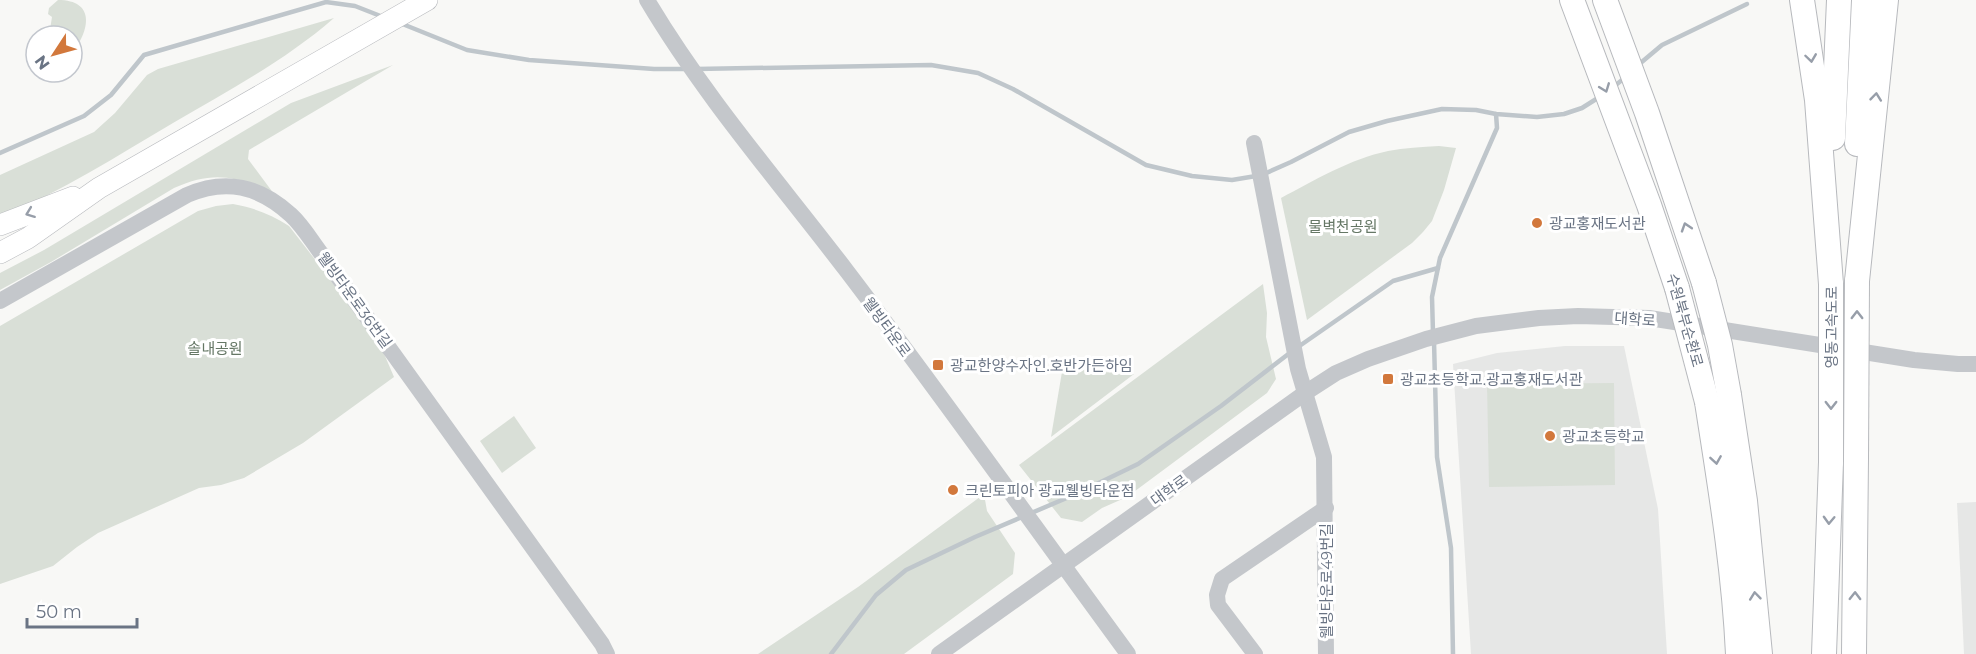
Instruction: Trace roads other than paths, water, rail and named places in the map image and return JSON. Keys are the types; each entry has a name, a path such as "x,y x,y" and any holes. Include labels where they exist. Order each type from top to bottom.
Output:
{"highway":[{"name":"수원북부순환로","path":"1570,0 1624,139 1718,398 1745,501 1760,654"},
{"path":"1802,0 1817,100 1831,284"},
{"name":"영동고속도로","path":"1824,654 1831,462 1832,145 1839,0"},
{"name":"영동고속도로","path":"1854,654 1857,117 1864,0"},
{"path":"1857,281 1886,0"},
{"name":"수원북부순환로","path":"1607,5 1647,113 1704,283 1720,345 1718,398 1725,516 1738,654"}],"main road":[{"path":"0,253 28,238 99,188 421,3"},
{"path":"0,225 99,188"}],"street":[{"name":"웰빙타운로","path":"646,0 670,39 713,99 847,272 1128,654"},
{"path":"1254,143 1298,369 1305,393"},
{"name":"웰빙타운로36번길","path":"0,301 205,187 227,185 254,191 274,202 292,216 320,252 607,654"},
{"name":"대학로","path":"1063,566 1336,373 1450,332 1500,322 1539,318 1641,318 1914,360 1976,364"},
{"name":"웰빙타운로49번길","path":"1305,393 1324,457 1326,654"},
{"name":"웰빙타운로49번길","path":"1255,654 1218,605 1217,595 1222,579 1326,507"},
{"path":"939,654 1063,566"}],"waterway":[{"path":"0,153 84,116 111,95 144,55 326,2 355,6 383,17"},
{"path":"1637,66 1662,45 1747,4"},
{"path":"400,23 467,50 529,60 654,69 688,69"},
{"path":"696,69 931,65 978,73 1013,89 1146,165 1192,176 1232,180 1256,176"},
{"path":"1612,88 1627,76"},
{"path":"1264,174 1349,132 1387,121 1442,109 1476,110 1537,117 1564,114 1582,108 1601,96"},
{"path":"1433,333 1432,297 1440,258 1497,128 1496,114"},
{"path":"1298,347 1393,281 1438,268"},
{"path":"1434,341 1437,457 1451,548 1453,654"},
{"path":"831,654 876,595 906,570 1138,464 1221,406 1291,352"}],"place":[{"name":"광교홍재도서관","path":"1537,223"},
{"name":"광교한양수자인.호반가든하임","path":"938,365"},
{"name":"광교초등학교.광교홍재도서관","path":"1388,379"},
{"name":"광교초등학교","path":"1550,436"},
{"name":"크린토피아 광교웰빙타운점","path":"953,490"}],"park label":[{"name":"물벽천공원","path":"1343,226"},
{"name":"솔내공원","path":"215,348"}]}
